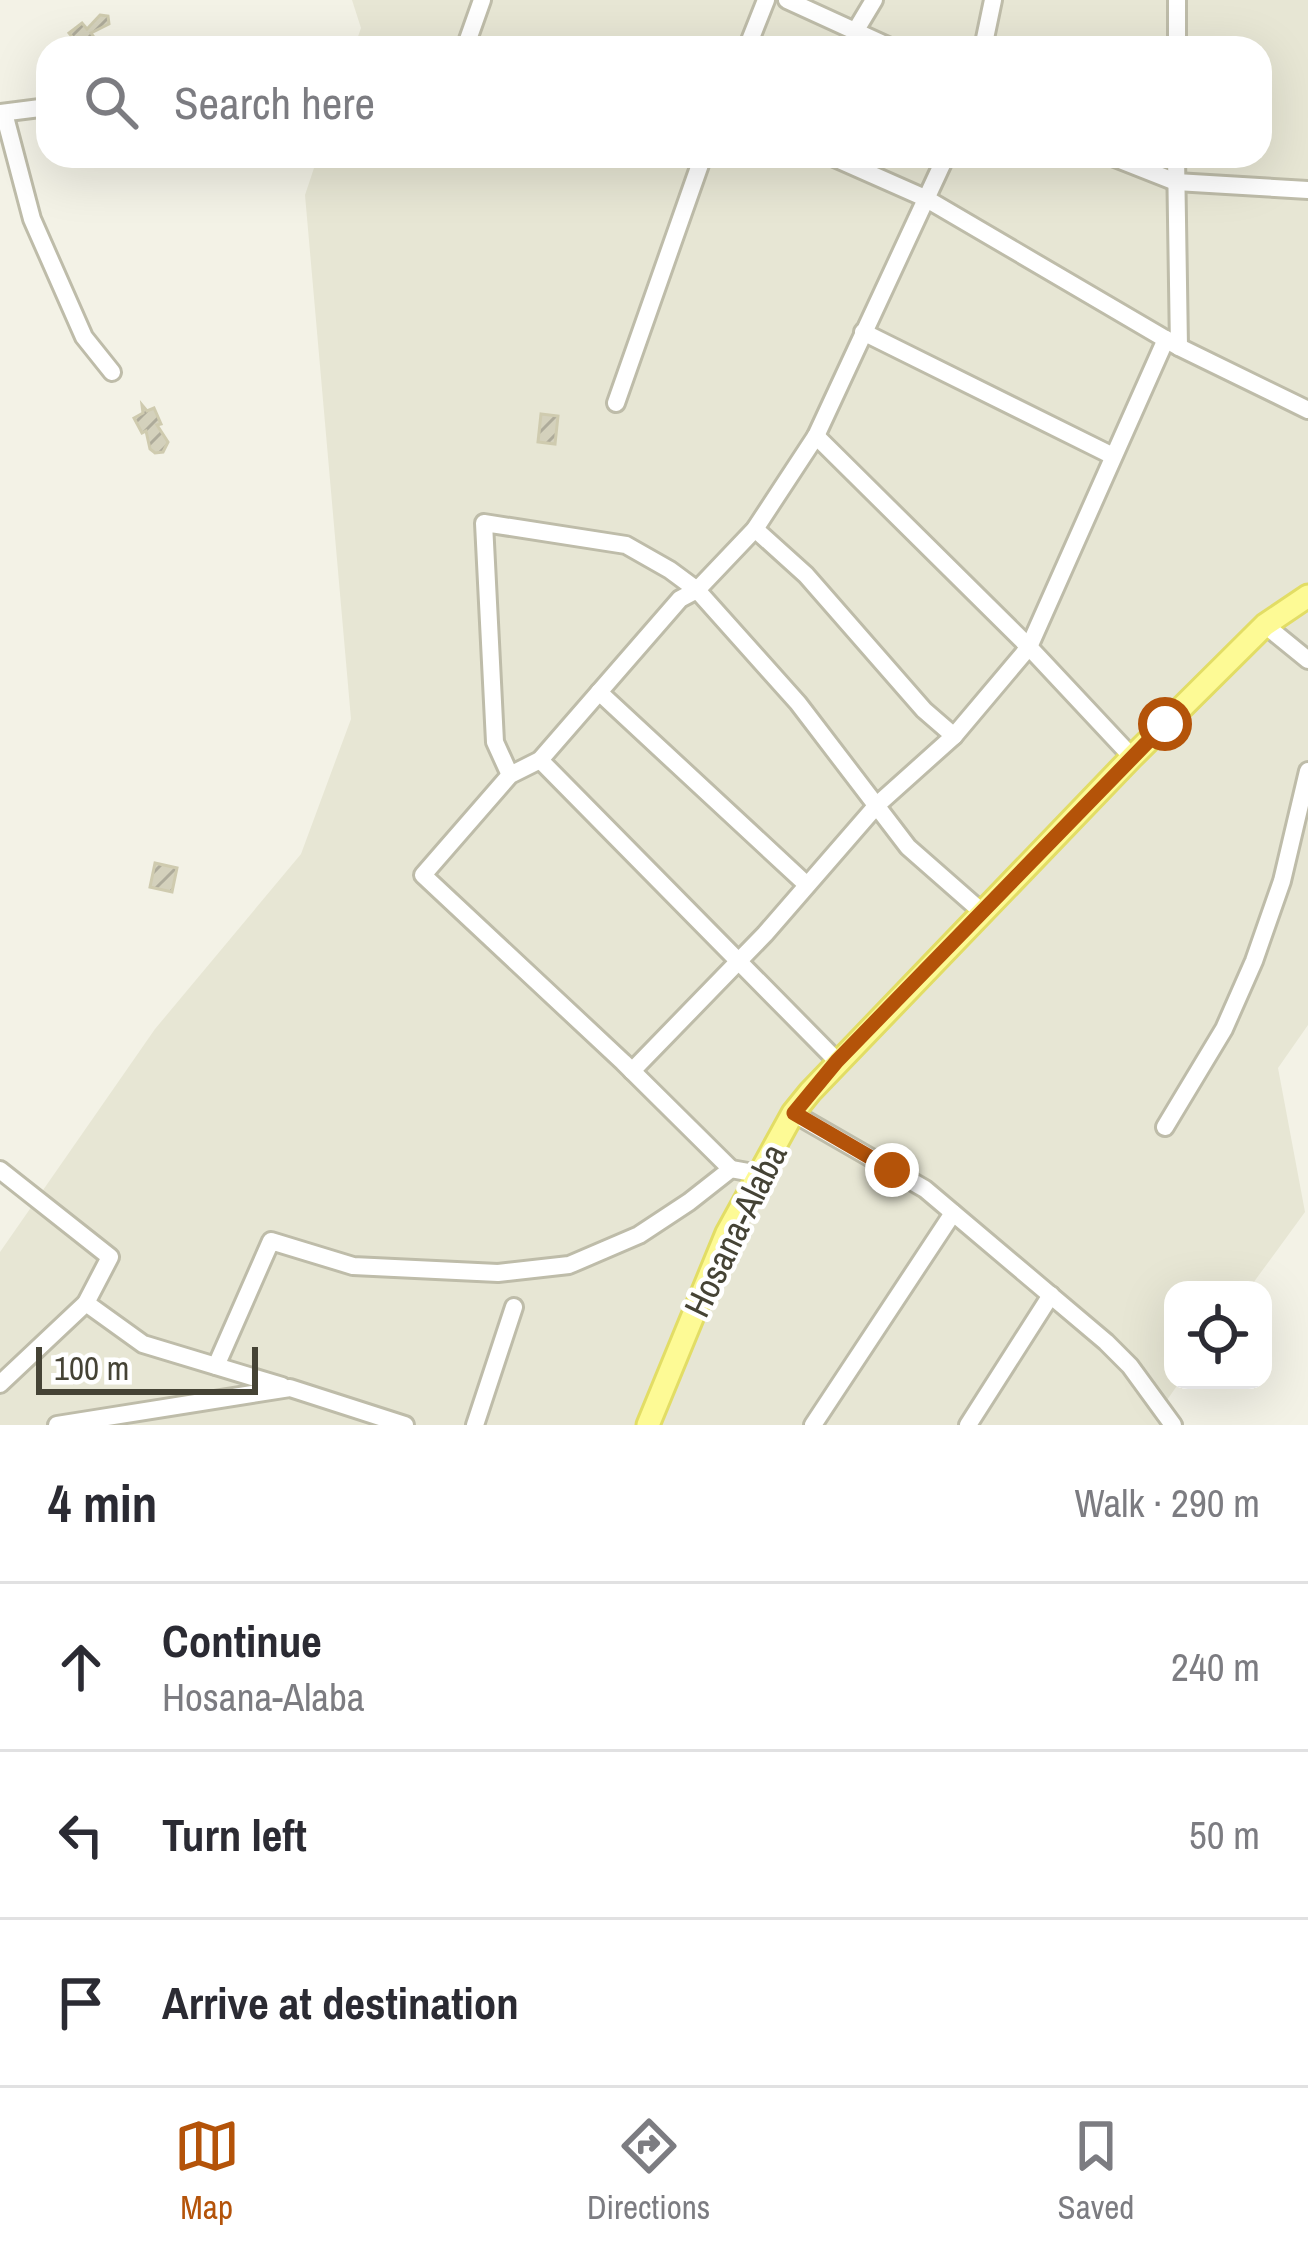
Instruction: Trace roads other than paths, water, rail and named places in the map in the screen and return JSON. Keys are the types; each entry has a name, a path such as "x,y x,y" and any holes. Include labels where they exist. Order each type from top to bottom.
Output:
{"main road":[{"name":"Hosana-Alaba","path":"648,1425 727,1233 794,1113 837,1061 1132,757 1265,625 1308,596"}],"street":[{"path":"469,36 482,0"},
{"path":"752,36 766,0"},
{"path":"788,0 868,36"},
{"path":"856,30 874,0"},
{"path":"986,36 993,0"},
{"path":"1177,0 1177,36"},
{"path":"36,109 2,113 32,219 85,337 112,372"},
{"path":"616,403 700,168"},
{"path":"857,168 925,198 1172,343 1308,410"},
{"path":"759,1174 731,1169 423,875 510,775 540,760 680,599 697,590 755,529 816,436 940,168"},
{"path":"1140,168 1176,182 1308,190"},
{"path":"632,1071 739,961 877,806 954,736 1029,647 1113,456 1172,343 1176,168"},
{"path":"863,332 1113,456"},
{"path":"816,436 1029,647 1132,757"},
{"path":"510,775 495,742 484,524 626,545 697,590 798,703 908,847 982,912"},
{"path":"755,529 806,575 924,710 954,736"},
{"path":"1265,625 1308,660"},
{"path":"599,692 808,885"},
{"path":"540,760 837,1061"},
{"path":"1166,1127 1224,1029 1254,961 1282,881 1308,771"},
{"path":"794,1113 925,1189 1130,1366 1173,1425"},
{"path":"216,1366 271,1240 353,1266 498,1274 568,1265 639,1235 731,1169"},
{"path":"0,1170 110,1257 86,1303 0,1384"},
{"path":"813,1425 953,1213"},
{"path":"968,1425 1051,1295"},
{"path":"86,1303 143,1343 290,1388 345,1416 405,1425"},
{"path":"475,1425 514,1307"},
{"path":"57,1425 290,1388"}]}
